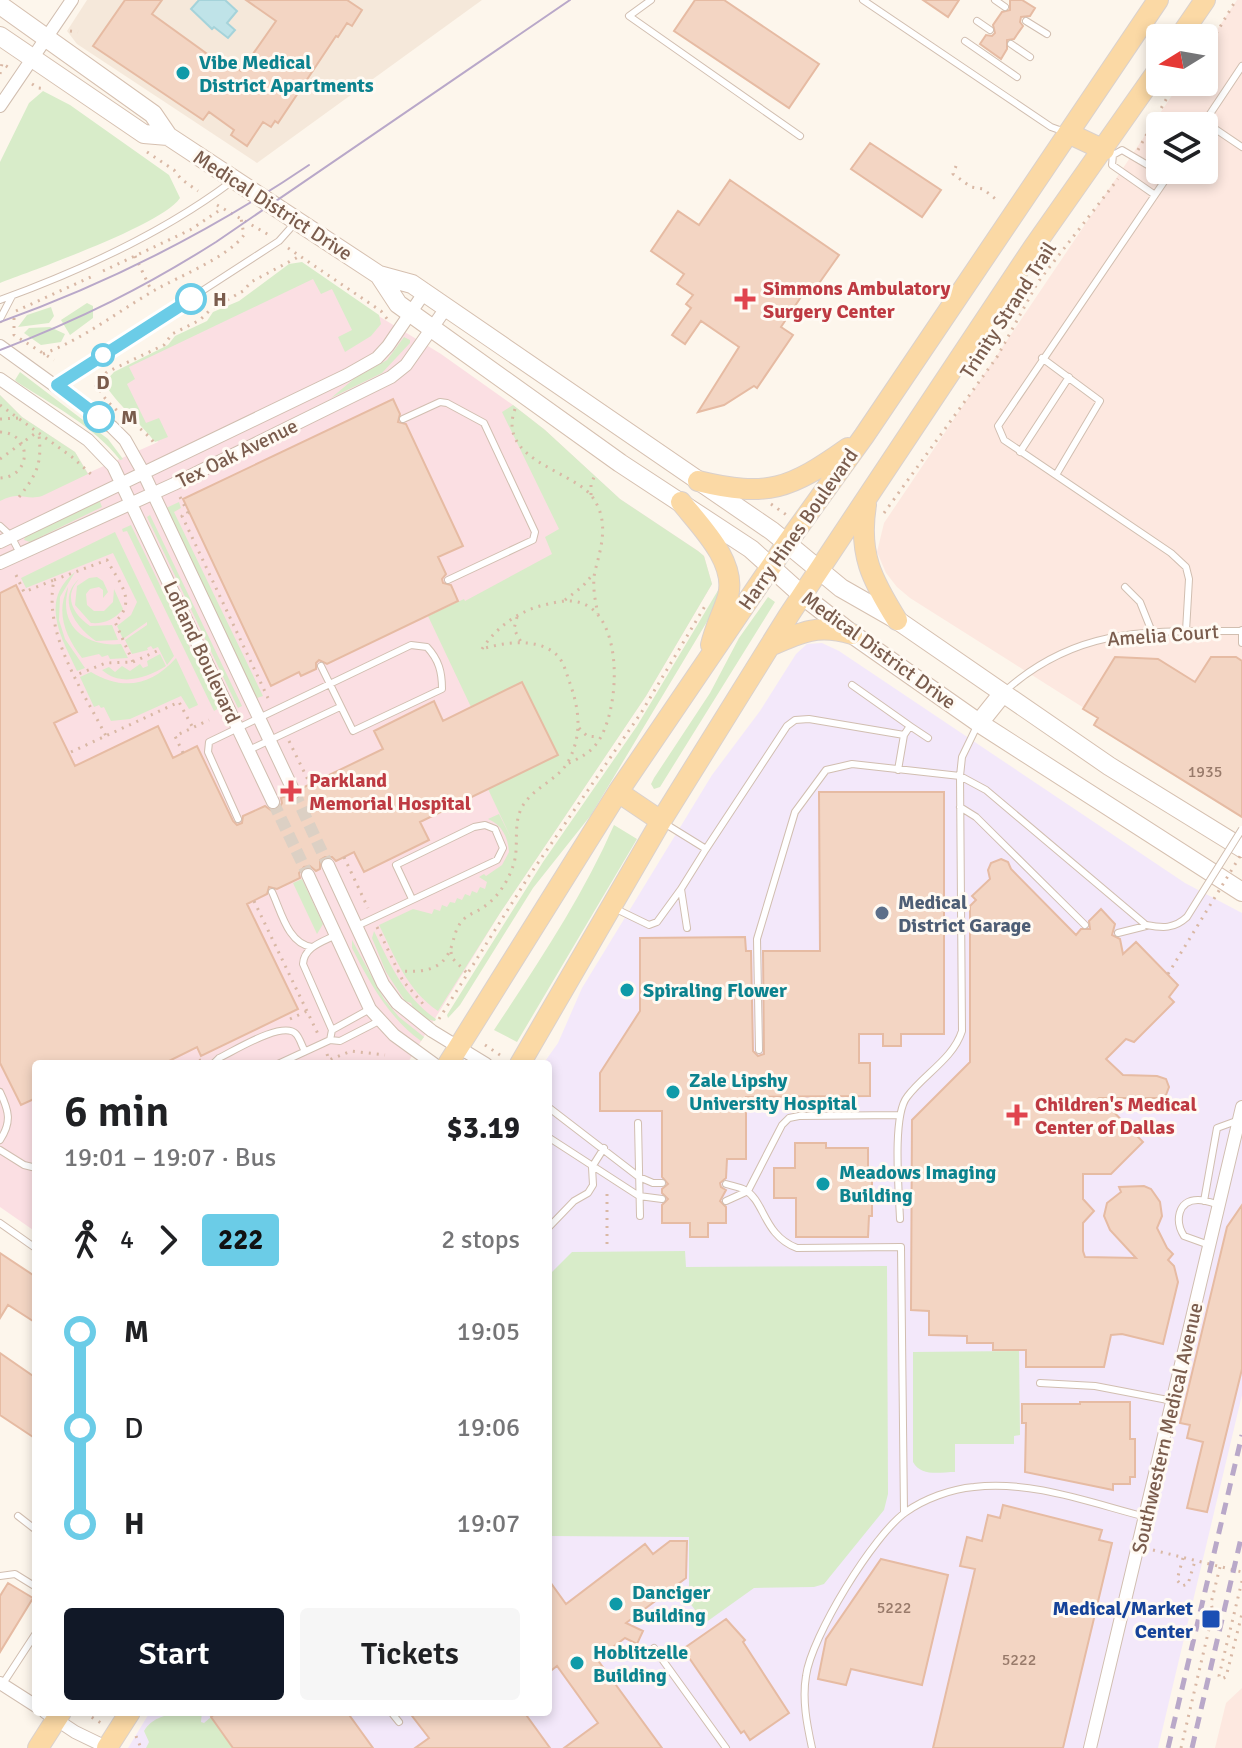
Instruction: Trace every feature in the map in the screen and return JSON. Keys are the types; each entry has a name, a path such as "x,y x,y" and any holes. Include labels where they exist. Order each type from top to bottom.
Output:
{"main road":[{"name":"Harry Hines Boulevard","path":"454,1056 618,792 770,567 864,436 1158,0"},
{"path":"1189,24 1205,0"},
{"name":"Medical District Drive","path":"0,5 153,114 168,136 379,275 412,284 787,543 841,588 897,620 1109,766 1242,850"},
{"name":"Medical District Drive","path":"0,36 144,134 168,136"},
{"name":"Harry Hines Boulevard","path":"522,1060 661,821 818,570 1033,248 1108,152 1146,90"},
{"path":"1068,133 1108,152"},
{"name":"Medical District Drive","path":"379,275 398,304 620,463 751,549 852,634 979,723 1242,892"},
{"path":"938,327 967,347"},
{"path":"698,481 745,491 778,487 810,473 864,436"},
{"path":"867,499 863,523 866,560 874,582 897,620"},
{"path":"681,502 724,560 728,573 728,597 716,623 708,658"},
{"path":"770,646 803,631 818,628 833,628 852,634"},
{"path":"979,723 1003,693"},
{"path":"618,792 661,821"},
{"path":"38,1748 54,1716"},
{"path":"108,1748 128,1716"}],"street":[{"path":"0,106 72,0"},
{"name":"Tex Oak Avenue","path":"6,539 377,358 424,293"},
{"name":"Tex Oak Avenue","path":"0,563 232,456 391,377 406,365 446,308"},
{"name":"Lofland Boulevard","path":"0,346 57,385 125,440 294,792"},
{"name":"Lofland Boulevard","path":"0,379 99,449 109,460 273,802"},
{"path":"221,435 232,456"},
{"path":"328,865 383,984 397,1003 432,1031 454,1056"},
{"path":"308,875 370,1009 379,1021 428,1060"},
{"path":"336,935 357,926"},
{"name":"Southwestern Medical Avenue","path":"1090,1748 1240,1113"},
{"path":"1,1685 32,1704"},
{"path":"56,1716 108,1748"}],"lane":[{"path":"651,0 629,16 800,136"},
{"path":"863,0 1051,127 1068,133"},
{"path":"995,0 1005,7"},
{"path":"977,21 990,30"},
{"path":"1026,21 1047,34"},
{"path":"965,41 1017,77"},
{"path":"1011,44 1030,57"},
{"path":"1211,112 1242,66"},
{"path":"1218,133 1242,147"},
{"path":"1146,162 1122,150 1108,152 1112,165 1155,195"},
{"path":"0,300 163,227 234,180"},
{"path":"1162,184 998,426 1004,440 1171,553 1186,567 1189,579 1186,631"},
{"path":"57,385 279,241 297,221"},
{"path":"0,319 12,296"},
{"path":"1042,358 1100,401 1056,475"},
{"path":"1020,452 1069,377"},
{"path":"403,419 440,402 484,423 535,532 533,540 448,580"},
{"path":"0,526 6,539 21,555"},
{"path":"1125,587 1140,602 1152,632"},
{"name":"Amelia Court","path":"1003,693 1026,672 1067,649 1098,639 1152,632 1242,630 1242,643"},
{"path":"238,819 207,747 209,742 258,717 330,684 411,645 427,647 441,668 442,689 353,731 340,707 330,684 321,666"},
{"path":"852,685 928,738"},
{"path":"249,750 340,707"},
{"path":"611,907 636,921 649,925 657,922 787,726 795,720 809,719 904,735"},
{"path":"900,1219 898,1115 908,1095 953,1049 962,1031 960,776 962,757 979,723"},
{"path":"898,770 904,735 910,726"},
{"path":"759,1050 757,939 795,812 826,770 852,764 960,776 986,790 1146,925"},
{"path":"960,807 976,817 1085,925"},
{"path":"661,821 706,849"},
{"path":"357,926 497,860 503,848 495,829 485,825 474,827 396,865 412,899"},
{"path":"1118,933 1146,925 1167,928 1179,925 1242,829"},
{"path":"681,889 687,928"},
{"path":"272,892 294,939 302,946 312,947"},
{"path":"330,1040 332,1030 304,971 303,957 312,947 336,935"},
{"path":"332,1030 370,1009"},
{"path":"286,1060 330,1040 340,1041 379,1021"},
{"path":"217,1060 276,1031 287,1029 296,1034 305,1051"},
{"path":"0,1092 9,1111 9,1123 0,1140"},
{"path":"552,1110 639,1177 662,1183"},
{"path":"1204,1201 1217,1128 1240,1113"},
{"path":"726,1201 748,1191 782,1125 789,1118 898,1115"},
{"path":"638,1123 640,1216"},
{"path":"552,1140 639,1196 662,1199"},
{"path":"552,1224 574,1201 588,1193 593,1185 592,1167 604,1148"},
{"path":"0,1150 32,1167"},
{"path":"726,1184 748,1191 775,1235 797,1248 901,1247 904,1513"},
{"path":"1210,1245 1184,1236 1178,1225 1179,1213 1193,1201 1219,1205"},
{"path":"0,1223 32,1246"},
{"path":"1040,1383 1095,1386 1173,1401"},
{"path":"812,1748 804,1690 817,1637 883,1534 904,1513 939,1496 970,1487 994,1485 1023,1487 1146,1517"},
{"path":"18,1516 32,1527"},
{"path":"0,1576 15,1574 32,1585"},
{"path":"1,1685 32,1639"},
{"path":"654,1648 726,1748"},
{"path":"394,1716 399,1722"}],"path":[{"path":"1218,30 1236,0"},
{"path":"70,31 78,32"},
{"path":"0,74 2,63"},
{"path":"1133,156 1168,96"},
{"path":"956,166 953,174 997,200"},
{"name":"Trinity Strand Trail","path":"879,519 997,357 1038,282 1123,173"},
{"path":"43,354 69,345 239,242 244,235 241,217 222,209 208,215 190,230 16,311 12,324 14,335 43,354 54,360"},
{"path":"135,256 152,292"},
{"path":"155,446 142,427 103,396 97,386 100,379 107,372 164,345 172,334 200,320 210,310 243,291 251,282 300,256 381,311 388,320"},
{"path":"0,405 92,475"},
{"path":"517,405 513,415 514,432 527,452 536,461 591,495"},
{"path":"0,419 19,418"},
{"path":"0,432 14,435 23,443 25,451 24,463 13,475 0,478"},
{"path":"0,459 38,433"},
{"path":"19,497 35,475 40,462 38,433"},
{"path":"567,764 591,750 601,736 613,707 615,682 610,646 595,601 595,572 602,549 603,530 591,495 595,475"},
{"path":"180,497 188,513 182,516 268,698"},
{"path":"765,500 791,518"},
{"path":"16,575 24,592 107,560 127,599 127,607 115,622 133,662"},
{"path":"595,572 565,600 538,607 505,623 482,649 521,642 559,657 575,696 581,730 587,736 601,736"},
{"path":"54,580 50,607 64,651 106,736"},
{"path":"565,600 586,605 598,616"},
{"path":"439,1019 529,876 641,713 706,604"},
{"path":"517,616 514,629 521,642"},
{"path":"76,675 106,663 133,662 157,651"},
{"path":"71,752 179,702 193,728"},
{"path":"183,753 175,736 209,720"},
{"path":"287,741 291,742 310,784"},
{"path":"1168,974 1242,850"},
{"path":"344,857 368,908"},
{"path":"254,901 317,1032"},
{"path":"377,929 403,981 428,1009"},
{"path":"450,949 452,958 468,974"},
{"path":"325,1051 329,1060 351,1051 385,1055"},
{"path":"607,1194 607,1244"},
{"path":"1153,1550 1242,1572"},
{"path":"1183,1558 1177,1580 1182,1586 1188,1584 1195,1561"},
{"path":"1181,1748 1213,1612 1211,1603 1220,1567"},
{"path":"1242,1581 1219,1676 1221,1679 1226,1677 1242,1614"},
{"path":"90,1716 105,1725"},
{"path":"136,1736 141,1748"}],"shaded area":[{"name":"Vibe Medical District Apartments","path":"87,0 482,0 257,163 77,44 67,31"},
{"path":"1237,0 1242,0 1242,808 910,598 886,573 877,552 884,523 1146,134 1146,184 1218,184 1218,112 1161,112 1172,96 1218,96 1218,28"},
{"name":"Parkland Memorial Hospital","path":"316,273 441,354 545,430 620,499 704,556 712,584 646,696 500,913 409,1060 32,1060 32,1229 0,1207 0,395 22,417 75,452 88,473 158,442 106,382 114,373"},
{"path":"822,643 839,651 1185,883 1242,913 1242,1395 1158,1748 128,1748 148,1716 552,1716 552,1060 546,1060 558,1043 582,988 712,775 760,711 796,654 807,644"},
{"path":"1242,1688 1242,1748 1215,1748 1226,1703"}],"green space":[{"path":"43,91 70,105 169,175 180,198 169,209 125,233 0,283 0,162 29,103"},
{"path":"302,262 379,315 381,324 371,336 345,352 338,337 352,330 332,289 321,294 313,279 129,367 135,379 127,384 146,423 159,418 168,437 155,442 105,382 114,372 207,321 213,312 239,301 289,264"},
{"path":"87,303 93,306 93,318 70,335 61,320"},
{"path":"51,307 54,316 49,323 18,327 27,315"},
{"path":"50,327 65,334 61,342 41,345 24,333 29,328"},
{"path":"404,337 410,343 382,373 331,398 355,378 387,360"},
{"path":"20,372 108,439 123,459 120,460 85,426 17,382 15,380"},
{"path":"0,395 22,417 75,452 88,474 42,496 13,496 0,501"},
{"path":"513,405 620,499 704,556 712,584 646,696 438,1011 410,983 379,925 413,909 432,914 434,909 440,911 442,905 447,907 450,902 455,903 457,898 462,900 465,894 470,896 472,891 477,893 480,887 485,889 487,882 479,877 502,865 509,852 503,832 488,819 499,814 511,838 488,789 557,755 522,682 471,707 428,616 465,601 552,554 545,537 559,529 502,412"},
{"path":"99,499 102,507 30,542 24,540 25,537"},
{"path":"179,502 181,508 174,512 263,696 257,698 167,511 166,508"},
{"path":"150,515 242,706 238,708 147,517"},
{"path":"131,525 219,708 214,711 127,531 123,532 122,529"},
{"path":"115,532 174,656 167,665 158,647 153,649 151,646 148,650 132,654 125,640 147,622 123,639 117,626 131,615 137,602 113,553 26,588 21,578"},
{"path":"75,572 60,597 59,620 65,639 85,668 77,671 56,620 58,595"},
{"path":"97,577 103,581 108,592 103,598 103,590 99,587 90,589 86,594 87,605 94,611 104,611 113,602 114,589 123,609 108,620 91,623 75,605 77,586"},
{"path":"79,579 71,599 75,611 90,626 112,625 118,640 96,641 76,621 71,613 69,595 72,587"},
{"path":"68,587 67,614 77,631 92,641 121,644 128,658 110,659 108,655 102,657 99,654 82,658 71,642 62,615"},
{"path":"720,587 714,610 591,815 533,888 460,1005 448,1018 447,1015 543,862 637,726"},
{"path":"768,597 775,602 660,787 654,789 651,784 654,778 710,693 739,638"},
{"path":"160,654 166,666 142,677 117,678 102,670 109,667 115,672 122,666 130,671 140,664 143,668 148,666 147,661"},
{"path":"176,658 198,705 189,709 181,696 130,719 111,721 104,707 94,707 80,677 91,672 114,682 136,683 157,675"},
{"path":"614,825 637,839 517,1042 494,1030 574,904"},
{"path":"302,879 323,924 317,934 293,883"},
{"path":"374,931 399,979 435,1021 425,1019 411,1003 405,1001 386,972 372,938"},
{"path":"352,940 384,999 399,1017 424,1037 421,1041 400,1023 382,1000 352,948"},
{"path":"685,1251 686,1267 887,1266 888,1494 884,1510 824,1584 814,1587 754,1588 705,1623 689,1602 689,1537 552,1536 552,1272 572,1252"},
{"path":"1019,1351 1020,1435 1014,1436 1014,1444 955,1444 955,1472 931,1473 916,1467 913,1462 913,1352"},
{"path":"202,1716 201,1722 204,1723 211,1717 233,1748 146,1748 149,1742 144,1731 158,1718"}],"water":[{"path":"199,0 225,0 237,11 227,23 235,30 228,38 214,27 212,29 191,9"}],"building":[{"name":"Vibe Medical District Apartments","path":"125,0 162,0 152,14 224,66 227,61 241,71 276,21 246,0 347,0 362,10 352,26 347,23 336,36 278,123 275,121 271,127 263,122 247,146 231,135 234,130 209,112 203,120 93,46"},
{"path":"695,0 724,0 819,64 789,108 674,31"},
{"path":"923,0 959,0 948,17"},
{"path":"1010,0 1022,0 1035,8 1030,16 1021,17 1023,26 1014,39 1007,40 1007,49 1001,59 980,44 986,35 995,33 993,25 1002,12 1010,10"},
{"path":"870,143 941,190 922,217 851,169"},
{"name":"Simmons Ambulatory Surgery Center","path":"730,180 839,255 815,289 809,285 781,327 793,335 757,388 754,386 724,405 698,412 739,347 701,321 685,344 672,335 691,308 686,304 693,295 677,284 684,274 651,251 678,211 699,225"},
{"path":"393,399 400,414 398,422 406,424 463,546 438,557 446,574 443,583 451,585 458,601 327,664 319,660 316,669 301,676 299,672 271,686 183,499"},
{"path":"16,585 77,712 54,723 75,766 158,726 173,758 197,746 237,825 242,823 243,816 265,806 272,811 278,810 281,798 286,796 292,801 298,800 303,794 302,788 383,749 374,731 434,701 443,721 522,682 558,755 420,822 429,840 364,872 354,852 336,861 325,857 320,860 320,869 316,871 310,866 304,867 299,873 300,878 277,889 269,887 267,894 247,904 298,1009 201,1056 197,1047 171,1060 32,1060 32,1100 21,1105 0,1063 0,593"},
{"path":"1115,657 1158,659 1195,682 1211,657 1236,657 1242,661 1242,817 1094,725 1098,718 1083,709"},
{"path":"819,792 944,792 944,1034 901,1034 901,1046 883,1046 883,1034 859,1034 859,1063 870,1063 870,1096 746,1097 746,1159 727,1159 726,1178 720,1183 726,1190 720,1201 726,1207 726,1223 708,1223 708,1237 690,1237 690,1223 662,1223 662,1205 668,1199 662,1189 668,1184 662,1177 662,1111 600,1111 600,1073 640,1011 640,938 745,937 746,951 751,951 753,1051 758,1056 764,1054 763,951 820,951"},
{"name":"Children's Medical Center of Dallas","path":"1001,859 1008,862 1011,869 1076,935 1081,929 1090,929 1089,921 1101,909 1115,924 1112,935 1120,939 1123,954 1136,942 1178,985 1169,997 1174,1002 1134,1042 1126,1039 1106,1059 1123,1075 1166,1079 1169,1087 1166,1095 1157,1098 1100,1098 1143,1142 1111,1174 1083,1174 1083,1199 1094,1211 1083,1223 1085,1257 1136,1258 1110,1230 1104,1216 1107,1203 1121,1192 1119,1187 1144,1186 1151,1189 1160,1202 1162,1216 1157,1228 1173,1254 1168,1260 1174,1266 1178,1282 1163,1344 1122,1334 1111,1335 1104,1367 1026,1367 1026,1350 993,1350 993,1343 967,1343 967,1336 929,1335 929,1311 911,1310 912,1120 970,1062 970,906 976,900 972,896 990,879 988,870 991,863"},
{"name":"Meadows Imaging Building","path":"795,1143 826,1143 826,1148 868,1148 868,1170 872,1170 872,1216 869,1216 868,1237 796,1237 796,1198 774,1198 774,1168 795,1168"},
{"path":"1242,1205 1242,1369 1207,1512 1187,1508 1203,1442 1187,1438 1190,1425 1180,1423 1227,1227"},
{"path":"0,1253 32,1274 32,1320 8,1305 0,1318"},
{"path":"0,1353 32,1375 32,1436 0,1415"},
{"path":"1130,1402 1130,1439 1135,1439 1135,1477 1130,1477 1130,1484 1113,1484 1113,1490 1025,1472 1026,1423 1022,1423 1022,1404"},
{"path":"1003,1505 1102,1530 1099,1540 1112,1543 1063,1748 933,1748 975,1569 960,1566 967,1537 982,1541 988,1515 1000,1518"},
{"path":"670,1541 687,1541 686,1578 626,1623 643,1631 637,1644 625,1638 597,1659 662,1748 564,1748 598,1723 557,1666 552,1670 552,1585 566,1604 645,1544 653,1554"},
{"path":"881,1559 948,1575 922,1685 851,1669 846,1685 818,1679 826,1639"},
{"path":"8,1583 32,1600 0,1652 0,1596"},
{"path":"726,1619 745,1640 743,1642 789,1713 750,1740 744,1731 741,1733 683,1649"},
{"path":"350,1716 373,1748 233,1748 211,1717"},
{"path":"412,1716 527,1716 550,1748 415,1748 429,1738"}],"tunnel":[{"path":"294,792 328,865"},
{"path":"273,802 308,875"}],"tram line":[{"path":"0,350 111,302 190,258 570,0"},
{"path":"0,322 81,290 159,253 236,211 309,165"}],"railway":[{"path":"1168,1748 1242,1435"},
{"path":"1192,1748 1242,1534"}],"bus line":[{"name":"222","path":"99,417 57,385 191,299"}],"place":[{"name":"Vibe Medical District Apartments","path":"183,73"},
{"name":"H","path":"191,299"},
{"name":"Simmons Ambulatory Surgery Center","path":"745,299"},
{"name":"D","path":"103,355"},
{"name":"M","path":"99,417"},
{"name":"Parkland Memorial Hospital","path":"291,791"},
{"name":"Medical District Garage","path":"882,913"},
{"name":"Spiraling Flower","path":"627,990"},
{"name":"Zale Lipshy University Hospital","path":"673,1092"},
{"name":"Children's Medical Center of Dallas","path":"1017,1115"},
{"name":"Meadows Imaging Building","path":"823,1184"},
{"name":"Danciger Building","path":"616,1604"},
{"name":"Medical/Market Center","path":"1211,1619"},
{"name":"Hoblitzelle Building","path":"577,1663"}]}
